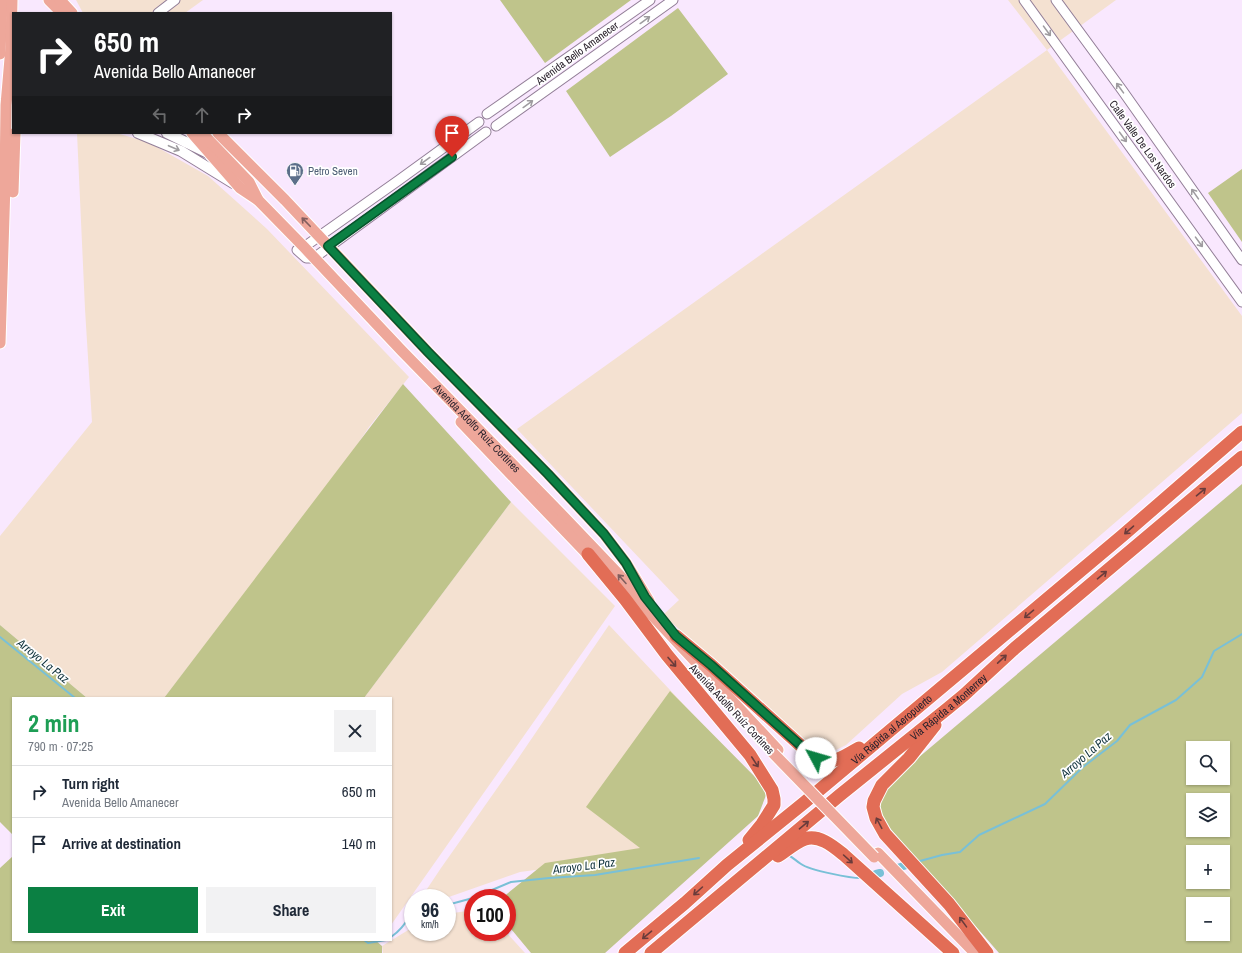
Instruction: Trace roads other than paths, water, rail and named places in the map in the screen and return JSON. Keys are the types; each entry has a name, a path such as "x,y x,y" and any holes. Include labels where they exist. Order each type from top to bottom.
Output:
{"highway":[{"name":"Vía Rápida al Aeropuerto","path":"625,953 685,903 727,865 874,744 1242,432"},
{"name":"Vía Rápida a Monterrey","path":"651,953 840,795 947,709 1015,648 1242,457"},
{"path":"588,554 625,599 667,655 746,749 772,790 774,805 755,834 727,865"},
{"path":"676,636 816,758 827,761 837,760 846,757 861,747 874,744"},
{"path":"947,709 909,758 882,785 874,801 873,807 876,818 885,834 949,904 986,953"},
{"path":"742,877 804,839 814,838 823,841 844,855 953,953"}],"main road":[{"path":"0,54 2,0"},
{"path":"0,343 3,256 11,130 6,100 11,77 12,0"},
{"path":"49,0 61,12"},
{"path":"60,0 71,12"},
{"path":"11,130 8,120 12,115"},
{"path":"140,134 181,151 240,188 304,254 505,469"},
{"path":"169,134 235,167"},
{"name":"Avenida Adolfo Ruíz Cortines","path":"193,134 240,188 258,200"},
{"name":"Avenida Adolfo Ruíz Cortines","path":"203,134 249,182 258,200 304,254 402,351 625,581 650,613 776,751"},
{"path":"221,136 586,514 612,543 626,563 645,597 676,636"},
{"path":"402,351 428,352"},
{"path":"505,469 494,454 493,445 497,439 502,438 508,439 541,470 548,474"},
{"name":"Avenida Adolfo Ruíz Cortines","path":"505,469 588,554 645,619 776,751 876,855"},
{"path":"876,855 968,953"},
{"path":"876,855 975,953"}],"street":[{"path":"159,12 175,0"},
{"name":"Avenida Bello Amanecer","path":"487,114 650,0"},
{"name":"Avenida Bello Amanecer","path":"496,126 673,0"},
{"name":"Calle Valle De Los Nardos","path":"1024,0 1242,302"},
{"name":"Calle Valle De Los Nardos","path":"1056,0 1122,90 1242,260"},
{"path":"616,24 621,28 623,35"},
{"path":"601,34 603,40 609,45"},
{"path":"487,114 494,116 497,123 492,131 486,132 328,246 304,254 319,236 479,122 482,116 487,114"},
{"path":"479,122 480,128 486,132"},
{"path":"399,180 406,191"},
{"path":"381,193 389,203"}],"waterway":[{"name":"Arroyo La Paz","path":"920,861 960,852 979,835 1045,804 1083,767 1117,741 1130,725 1176,700 1202,677 1214,651 1242,634"},
{"name":"Arroyo La Paz","path":"0,637 74,697"},
{"name":"Arroyo La Paz","path":"788,855 801,864 813,869 841,876 863,878"},
{"name":"Arroyo La Paz","path":"494,889 511,882 595,875 699,858"},
{"path":"894,869 910,864"},
{"path":"876,874 880,873"},
{"name":"Arroyo La Paz","path":"456,903 464,900"},
{"name":"Arroyo La Paz","path":"392,936 404,925"},
{"name":"Arroyo La Paz","path":"365,941 368,943 380,941"}],"place":[{"name":"Petro Seven","path":"295,186"}]}
